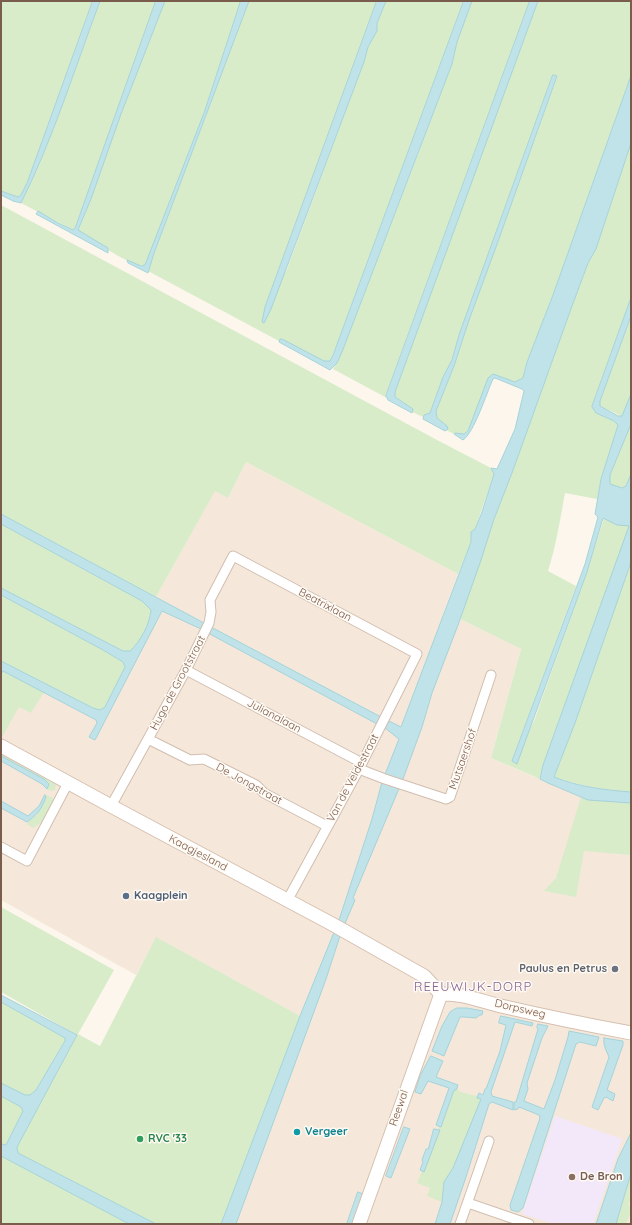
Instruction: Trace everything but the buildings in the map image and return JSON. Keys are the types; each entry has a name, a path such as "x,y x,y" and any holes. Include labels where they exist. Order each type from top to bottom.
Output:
{"street":[{"name":"Hugo de Grootstraat","path":"110,806 186,670 203,636 209,623 211,612 210,600 233,556"},
{"name":"Beatrixlaan","path":"233,556 417,654"},
{"name":"Van de Veldestraat","path":"287,901 387,715 417,654"},
{"name":"Julianalaan","path":"186,670 360,766"},
{"name":"Mutsaershof","path":"360,766 385,779 402,785 446,799 450,797 491,675"},
{"name":"De Jongstraat","path":"148,739 190,760 204,759 256,785 264,793 327,826"},
{"name":"Kaagjesland","path":"1,746 110,806 332,924 424,976 441,994"},
{"path":"1,847 27,861 68,783"},
{"name":"Dorpsweg","path":"441,994 453,993 469,996 499,1005 631,1033"},
{"name":"Reewal","path":"359,1224 441,994"},
{"path":"460,1224 489,1142"},
{"path":"468,1203 529,1224"}],"shaded area":[{"path":"246,462 458,574 443,614 460,619 521,649 491,758 532,776 558,784 582,788 631,792 631,1224 230,1224 305,1019 157,938 136,975 1,900 1,677 3,670 96,720 97,723 89,737 162,611 156,597 215,490 228,498"},
{"name":"De Bron","path":"555,1116 622,1139 593,1224 555,1224 522,1214"}],"green space":[{"path":"1,1 93,1 27,183 21,195 18,197 1,191"},
{"path":"100,1 156,1 73,230 21,203 33,179 53,129"},
{"path":"165,1 241,1 204,113 150,254 145,265 141,265 131,263 78,231"},
{"path":"249,1 377,1 265,307 287,269 364,62 368,47 377,31 377,23 386,1 464,1 330,361 324,361 280,339 279,341 148,271"},
{"path":"472,1 530,1 388,389 386,396 387,398 333,369 342,352 415,162 452,64 457,42"},
{"path":"538,1 631,1 631,76 553,295 527,362 523,378 515,382 494,375 468,431 464,434 454,434 446,430 448,429 447,426 437,418 436,411 454,366 469,320 557,77 553,75 459,335 452,360 443,377 430,413 424,415 423,417 412,412 413,409 395,397 395,392"},
{"path":"631,143 631,298 595,398 596,413 614,421 618,425 601,479 597,499 565,493 556,542 548,571 576,586 512,761 534,721 587,572 604,518 630,526 543,765 540,779 491,758 521,649 460,619 494,519 572,306 588,263 596,249"},
{"path":"1,205 491,468 494,474 475,529 471,532 471,542 458,574 246,462 228,498 215,491 156,597 1,514"},
{"path":"631,316 631,394 624,415 621,416 600,406 600,401"},
{"path":"631,424 631,474 626,486 622,488 610,484 610,475"},
{"path":"1,524 142,601 151,610 150,616 144,633 134,647 130,651 123,651 1,588"},
{"path":"631,562 631,792 592,787 554,777 575,723"},
{"path":"1,595 123,662 125,667 105,707 100,710 93,708 1,661"},
{"path":"3,670 44,692 31,713 19,707 1,739 1,674"},
{"path":"1,751 53,779 56,785 55,790 51,791 47,789 49,784 44,779 1,756"},
{"path":"46,795 53,798 53,802 42,822 33,828 27,824 37,815"},
{"path":"581,797 588,800 631,803 631,855 584,851 576,897 544,891 556,878"},
{"path":"1,907 114,970 78,1034 100,1046 156,937 300,1016 221,1224 156,1224 18,1153 17,1147 77,1035 1,992"},
{"path":"1,1002 65,1038 65,1041 36,1090 30,1095 25,1095 1,1083"},
{"path":"457,1087 458,1091 476,1095 478,1096 477,1098 481,1099 453,1168 444,1182 442,1202 427,1196 430,1188 417,1183 422,1171 424,1171 439,1131 439,1126 441,1127 454,1090 456,1090"},
{"path":"1,1096 21,1107 23,1111 6,1145 1,1144"},
{"path":"1,1156 129,1224 1,1224"},
{"path":"631,1173 629,1197 631,1197 628,1205 631,1207 631,1211 626,1224 616,1224"}],"water":[{"path":"93,1 100,1 63,103 33,179 21,203 13,201 1,195 1,191 18,197 21,195 27,183"},
{"path":"156,1 165,1 78,230 108,248 108,253 36,214 38,211 73,230 75,228"},
{"path":"241,1 249,1 154,253 148,273 128,263 127,260 141,266 145,265 204,113"},
{"path":"377,1 386,1 377,23 377,31 368,47 364,62 271,309 264,323 262,322 265,307"},
{"path":"464,1 472,1 457,42 452,64 342,352 337,363 330,370 279,342 280,339 324,361 330,361"},
{"path":"530,1 538,1 395,392 395,397 413,409 412,413 388,400 386,396"},
{"path":"553,75 557,76 469,320 454,366 436,411 437,418 447,426 448,429 445,431 423,419 424,415 430,413 443,377 452,360 459,335"},
{"path":"631,76 631,143 596,249 588,263 494,519 480,563 432,693 422,727 403,779 353,898 355,900 341,933 326,979 236,1224 221,1224 300,1016 339,920 372,819 382,782 399,739 385,728 389,721 401,727 471,542 471,532 475,529 482,512 494,474 491,468 497,469 515,429 524,391 495,378 493,379 476,421 467,436 463,440 454,434 464,434 468,431 488,378 493,374 515,382 523,378 527,362 553,295"},
{"path":"631,298 631,316 600,401 600,406 618,416 622,416 631,394 631,424 610,475 610,484 622,488 626,486 631,474 631,562 575,723 554,777 592,788 631,792 631,803 588,800 540,779 543,765 629,526 617,525 603,518 587,572 517,764 512,761 585,564 598,517 595,514 601,479 618,425 614,421 596,413 592,407"},
{"path":"1,514 204,623 201,629 162,611 95,740 89,737 97,723 96,720 3,671 1,674 1,661 93,708 100,710 105,707 125,667 123,662 1,595 1,588 123,651 130,651 141,638 147,627 151,610 142,601 1,524"},
{"path":"211,627 381,717 377,724 208,633"},
{"path":"1,756 44,779 49,784 47,789 42,784 1,761"},
{"path":"45,795 46,797 41,809 27,822 1,808 1,801 28,816 39,806"},
{"path":"1,995 77,1035 17,1147 18,1153 156,1224 129,1224 1,1156 1,1144 6,1145 23,1111 21,1107 1,1096 1,1083 25,1095 30,1095 36,1090 65,1041 65,1038 1,1002"},
{"path":"457,1008 483,1011 482,1015 476,1018 460,1017 444,1056 432,1051 442,1026 450,1012"},
{"path":"501,1016 533,1023 532,1026 515,1022 491,1092 492,1096 513,1102 513,1110 492,1102 489,1104 450,1224 435,1224 442,1202 444,1182 453,1168 481,1099 477,1098 479,1093 483,1095 500,1051 506,1025 499,1023"},
{"path":"538,1024 548,1026 542,1038 527,1083 528,1089 524,1101 544,1109 555,1080 569,1031 599,1037 596,1046 580,1042 576,1044 523,1208 518,1212 511,1210 510,1205 540,1118 539,1115 519,1107 518,1109 514,1110 514,1102 516,1102 538,1029"},
{"path":"604,1038 623,1041 623,1045 607,1090 615,1094 613,1101 606,1097 604,1098 598,1110 592,1107 609,1057 604,1045"},
{"path":"431,1056 443,1061 436,1077 458,1085 456,1090 454,1090 441,1127 436,1125 449,1088 428,1081 421,1094 415,1092 420,1076"},
{"path":"404,1127 410,1129 391,1178 386,1176"},
{"path":"434,1129 440,1130 424,1172 420,1170 423,1162 422,1160 426,1149 428,1149"},
{"path":"631,1133 631,1173 616,1224 596,1224 618,1159"},
{"path":"358,1192 363,1194 353,1224 347,1224"}],"place":[{"name":"Kaagplein","path":"126,896"},
{"name":"Paulus en Petrus","path":"615,969"},
{"name":"Vergeer","path":"297,1132"},
{"name":"RVC '33","path":"140,1139"},
{"name":"De Bron","path":"572,1177"}],"district":[{"name":"REEUWIJK-DORP","path":"473,987"}]}
